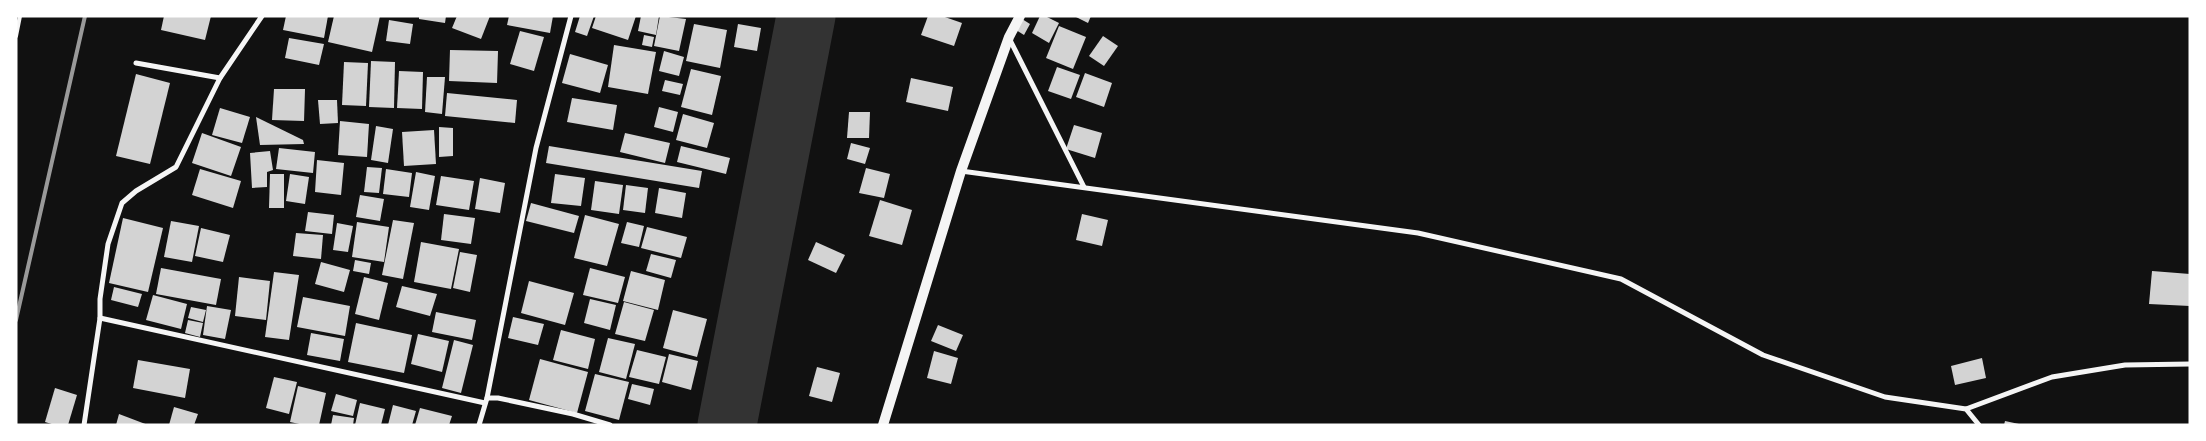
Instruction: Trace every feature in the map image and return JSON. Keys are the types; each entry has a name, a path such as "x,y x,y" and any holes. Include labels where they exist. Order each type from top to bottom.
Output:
{"main road":[{"path":"883,425 961,171 1009,37 1020,16"}],"street":[{"path":"84,425 100,318 100,299 108,244 122,203 136,191 176,167 220,78 262,16"},
{"path":"480,425 536,148 571,16"},
{"path":"1009,37 1084,187"},
{"path":"136,62 220,78"},
{"path":"961,171 1418,233 1621,279 1763,355 1885,396 1966,409 2052,377 2126,365 2190,364"},
{"path":"100,318 486,400 498,398 573,414 610,425"},
{"path":"1966,409 1979,425"}],"lane":[{"path":"16,36 20,16"}],"building":[{"path":"164,16 211,16 205,40 161,30"},
{"path":"286,16 328,16 324,38 283,30"},
{"path":"334,16 380,16 372,52 328,42"},
{"path":"419,16 446,16 445,23 419,19"},
{"path":"457,16 490,16 481,39 452,28"},
{"path":"509,16 553,16 550,33 507,25"},
{"path":"580,16 594,16 587,36 575,32"},
{"path":"596,16 636,16 628,40 592,28"},
{"path":"641,16 659,16 656,35 638,31"},
{"path":"660,16 686,19 679,51 654,46"},
{"path":"928,16 942,16 962,23 954,46 921,35"},
{"path":"1040,16 1045,16 1059,23 1049,43 1032,33"},
{"path":"1074,16 1091,16 1088,23"},
{"path":"1022,19 1030,24 1024,35 1016,30"},
{"path":"389,20 413,24 410,44 386,41"},
{"path":"694,24 727,30 720,68 686,61"},
{"path":"738,24 761,28 757,51 734,47"},
{"path":"1059,26 1086,37 1073,69 1046,58"},
{"path":"520,31 544,37 534,71 510,64"},
{"path":"644,35 654,37 652,47 642,45"},
{"path":"1103,36 1118,46 1104,66 1089,56"},
{"path":"289,38 324,44 319,65 285,58"},
{"path":"614,45 656,52 648,94 608,87"},
{"path":"450,50 498,51 497,83 449,81"},
{"path":"664,51 684,57 679,76 659,71"},
{"path":"570,54 608,65 600,93 562,83"},
{"path":"371,61 395,62 394,108 369,107"},
{"path":"344,62 368,63 366,106 342,105"},
{"path":"1057,67 1080,75 1071,99 1048,91"},
{"path":"691,69 721,76 712,115 681,107"},
{"path":"399,71 423,72 422,109 397,108"},
{"path":"1085,73 1112,83 1104,107 1076,97"},
{"path":"136,74 170,83 150,164 116,156"},
{"path":"427,77 445,77 442,114 425,112"},
{"path":"911,78 953,87 948,111 906,102"},
{"path":"665,80 683,84 680,95 662,91"},
{"path":"274,89 305,89 304,121 272,120"},
{"path":"447,93 517,100 515,123 445,116"},
{"path":"572,98 617,105 613,130 567,122"},
{"path":"318,100 337,100 338,123 320,124"},
{"path":"659,107 678,112 673,132 654,127"},
{"path":"220,108 250,117 242,143 212,135"},
{"path":"849,112 870,112 869,138 847,138"},
{"path":"683,114 714,123 707,148 676,140"},
{"path":"256,117 303,140 304,144 260,145"},
{"path":"340,121 369,124 367,157 338,155"},
{"path":"1074,125 1102,133 1095,158 1066,149"},
{"path":"376,126 393,129 388,163 371,160"},
{"path":"439,127 453,128 453,156 439,157"},
{"path":"434,130 436,164 404,166 402,132"},
{"path":"202,133 241,147 231,176 192,163"},
{"path":"625,133 670,143 665,163 620,152"},
{"path":"851,143 870,148 865,164 847,159"},
{"path":"549,146 702,171 699,188 546,163"},
{"path":"681,146 730,158 726,174 677,162"},
{"path":"279,148 315,152 313,173 276,169"},
{"path":"270,151 273,170 267,172 267,187 252,188 250,153"},
{"path":"317,160 344,163 341,195 315,192"},
{"path":"367,167 382,168 379,193 364,192"},
{"path":"866,168 890,174 884,198 859,193"},
{"path":"200,169 241,181 233,208 192,195"},
{"path":"386,169 412,173 409,197 383,194"},
{"path":"416,172 435,176 429,210 410,207"},
{"path":"270,174 284,174 284,208 269,208"},
{"path":"290,174 309,177 305,204 286,201"},
{"path":"555,174 585,178 581,206 551,203"},
{"path":"441,176 474,181 469,210 436,205"},
{"path":"480,178 505,183 500,213 475,209"},
{"path":"595,181 623,185 619,214 591,210"},
{"path":"626,185 648,188 645,213 623,210"},
{"path":"659,188 686,193 682,218 655,213"},
{"path":"360,195 384,199 380,221 356,217"},
{"path":"880,200 912,210 902,245 869,236"},
{"path":"531,203 579,216 574,233 526,221"},
{"path":"308,212 334,215 332,234 305,231"},
{"path":"444,214 475,218 471,244 441,240"},
{"path":"1082,214 1108,220 1102,246 1076,240"},
{"path":"585,215 619,224 607,266 574,258"},
{"path":"123,218 163,228 148,292 109,283"},
{"path":"393,220 414,223 403,279 382,275"},
{"path":"171,221 199,226 192,262 164,257"},
{"path":"357,222 389,227 384,262 352,257"},
{"path":"627,222 644,226 639,247 621,243"},
{"path":"337,223 353,226 348,252 333,250"},
{"path":"647,227 687,237 681,258 641,248"},
{"path":"201,228 230,235 223,262 195,256"},
{"path":"296,233 323,235 321,259 293,256"},
{"path":"421,242 459,249 451,289 414,282"},
{"path":"816,242 845,255 836,273 808,260"},
{"path":"460,252 477,255 470,292 453,288"},
{"path":"651,254 676,260 671,278 646,271"},
{"path":"355,260 371,263 369,274 353,271"},
{"path":"321,262 350,270 344,292 315,284"},
{"path":"161,268 221,279 216,305 156,294"},
{"path":"590,268 625,277 618,303 583,295"},
{"path":"631,271 665,280 658,310 623,301"},
{"path":"2152,271 2190,274 2190,306 2149,304"},
{"path":"274,272 299,275 289,340 265,337"},
{"path":"239,277 270,281 266,320 235,316"},
{"path":"364,277 388,283 379,320 355,314"},
{"path":"529,281 574,293 565,325 521,313"},
{"path":"402,286 437,294 430,316 396,307"},
{"path":"114,287 142,294 138,307 111,300"},
{"path":"153,295 187,304 181,329 146,320"},
{"path":"303,297 350,306 345,336 297,327"},
{"path":"590,299 616,305 610,330 584,323"},
{"path":"624,302 654,310 645,341 615,334"},
{"path":"207,306 231,310 225,339 203,335"},
{"path":"191,307 206,310 203,322 188,318"},
{"path":"673,310 707,319 697,357 663,348"},
{"path":"436,312 476,320 472,340 432,332"},
{"path":"513,317 544,324 538,345 508,338"},
{"path":"188,320 203,323 200,337 185,333"},
{"path":"356,323 412,335 404,373 348,362"},
{"path":"938,325 963,335 956,351 931,341"},
{"path":"561,330 595,339 588,369 553,360"},
{"path":"311,333 344,339 340,361 307,355"},
{"path":"418,334 449,341 442,372 411,364"},
{"path":"608,338 635,344 626,379 599,372"},
{"path":"454,340 473,345 461,393 442,388"},
{"path":"637,350 666,357 659,384 629,377"},
{"path":"934,351 958,358 951,384 927,378"},
{"path":"669,354 698,361 691,390 662,382"},
{"path":"1982,358 1986,378 1955,385 1951,366"},
{"path":"540,359 588,372 577,413 529,400"},
{"path":"138,360 190,369 185,398 133,388"},
{"path":"817,367 840,373 832,402 809,396"},
{"path":"595,374 629,382 619,420 585,411"},
{"path":"274,377 297,382 289,414 266,408"},
{"path":"632,384 654,389 650,405 628,399"},
{"path":"298,386 326,393 319,425 304,425 290,422"},
{"path":"55,388 77,395 68,425 55,425 45,422"},
{"path":"336,394 357,400 353,416 331,411"},
{"path":"360,403 385,409 381,425 355,425"},
{"path":"393,405 416,411 412,425 388,425"},
{"path":"174,407 198,414 194,425 169,425"},
{"path":"420,408 452,416 449,425 415,425"},
{"path":"119,414 148,425 116,425"},
{"path":"333,415 354,418 353,425 331,425"},
{"path":"2005,421 2019,424 2019,425 2004,425"}],"waterway":[{"path":"727,425 806,16"}],"railway":[{"path":"16,320 85,16"}]}
